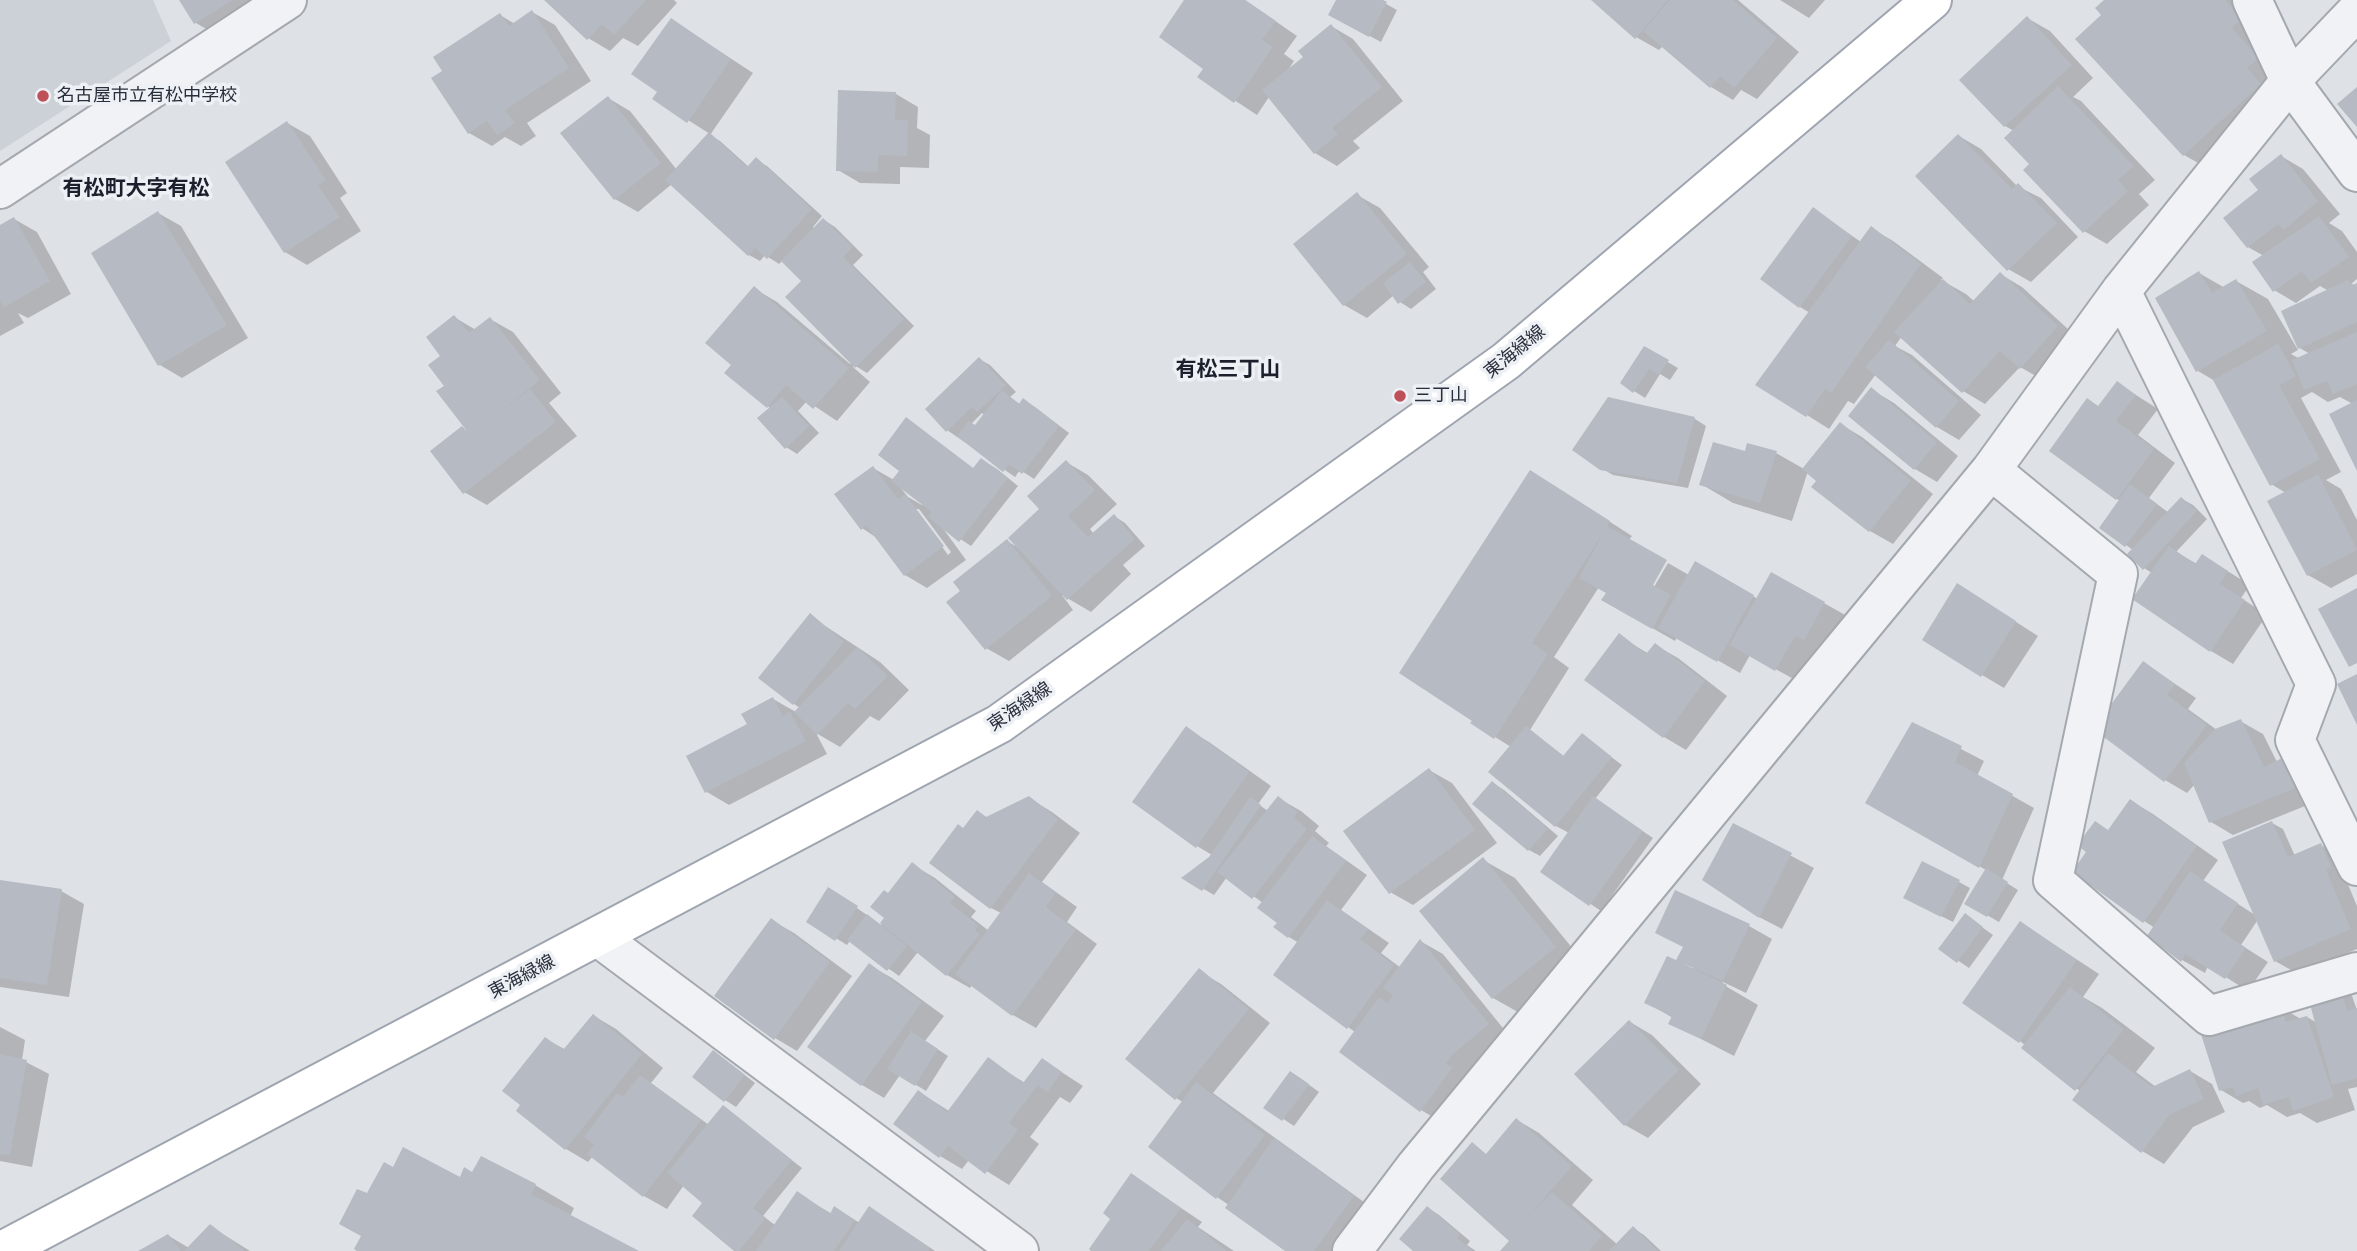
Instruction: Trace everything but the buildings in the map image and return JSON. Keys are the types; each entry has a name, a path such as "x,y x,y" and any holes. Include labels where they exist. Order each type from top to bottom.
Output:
{"main road":[{"name":"東海緑線","path":"2,1251 999,724 1507,361 1932,0"}],"street":[{"path":"0,189 287,0"},
{"path":"2252,0 2290,80 2357,173"},
{"path":"1352,1251 1416,1166 1991,470 2121,291 2290,80 2357,11"},
{"path":"2121,291 2316,684 2295,740 2357,866"},
{"path":"1991,470 2118,574 2053,880 2209,1016 2357,972"},
{"path":"598,937 1019,1251"}],"shaded area":[{"name":"名古屋市立有松中学校","path":"0,0 153,0 171,41 0,151"}],"place":[{"name":"名古屋市立有松中学校","path":"43,96"},
{"name":"三丁山","path":"1400,396"}],"district":[{"name":"有松町大字有松","path":"136,189"},
{"name":"有松三丁山","path":"1228,370"}]}
